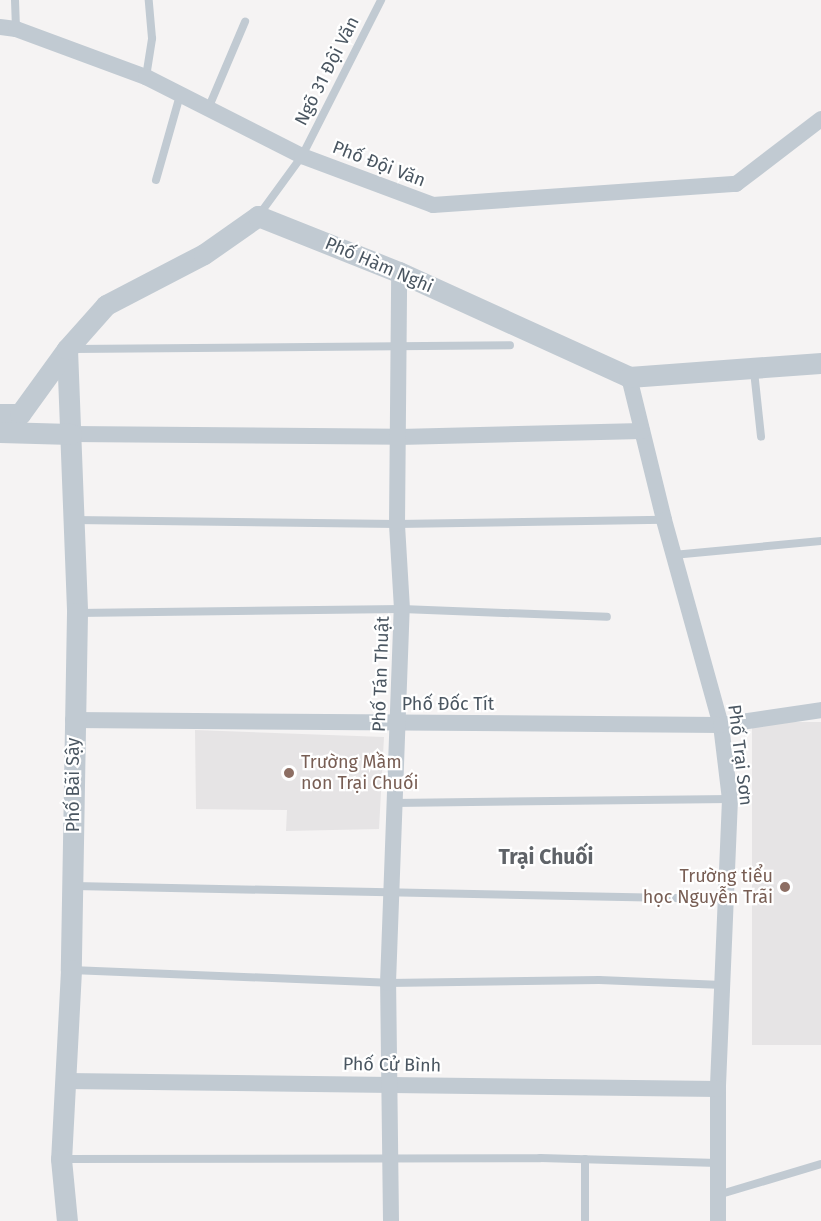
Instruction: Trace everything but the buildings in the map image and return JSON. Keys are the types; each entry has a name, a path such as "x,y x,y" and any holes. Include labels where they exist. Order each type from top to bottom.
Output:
{"street":[{"name":"Phố Đội Văn","path":"8,28 146,77 302,156 433,206 736,184 821,119"},
{"name":"Phố Hàm Nghi","path":"258,216 399,272 629,377 754,371 821,363"},
{"path":"0,414 20,414 67,349 106,304 204,254 258,216"},
{"name":"Phố Tán Thuật","path":"391,1221 388,983 394,802 400,723 402,609 397,524 399,272"},
{"name":"Phố Bãi Sậy","path":"67,349 77,613 73,720 71,970 61,1159 68,1221"},
{"name":"Phố Trại Sơn","path":"629,377 673,555 721,725 730,799 724,899 718,1089 718,1163 721,1194 718,1221"},
{"path":"0,432 399,437 642,431"},
{"name":"Phố Đốc Tít","path":"73,720 721,725 821,710"},
{"name":"Phố Cử Bình","path":"66,1081 718,1089"}],"lane":[{"path":"8,28 15,0"},
{"path":"146,77 152,38 149,0"},
{"name":"Ngõ 31 Đội Văn","path":"258,216 302,156 352,64 381,0"},
{"path":"208,109 246,22"},
{"path":"156,180 180,95"},
{"path":"67,349 510,345"},
{"path":"754,371 761,437"},
{"path":"74,520 397,524 664,520"},
{"path":"673,555 821,541"},
{"path":"77,613 402,609 607,617"},
{"path":"394,802 730,799"},
{"path":"73,886 724,899"},
{"path":"71,970 388,983 599,980 723,985"},
{"path":"61,1159 585,1159 718,1163"},
{"path":"585,1159 585,1221"},
{"path":"721,1194 821,1164"}],"shaded area":[{"name":"Trường tiểu học Nguyễn Trãi","path":"752,722 821,722 821,1045 752,1045"},
{"name":"Trường Mầm non Trại Chuối","path":"195,730 384,737 379,829 286,831 287,810 196,809"}],"place":[{"name":"Trường Mầm non Trại Chuối","path":"289,773"},
{"name":"Trường tiểu học Nguyễn Trãi","path":"785,887"}],"district":[{"name":"Trại Chuối","path":"546,857"}]}
